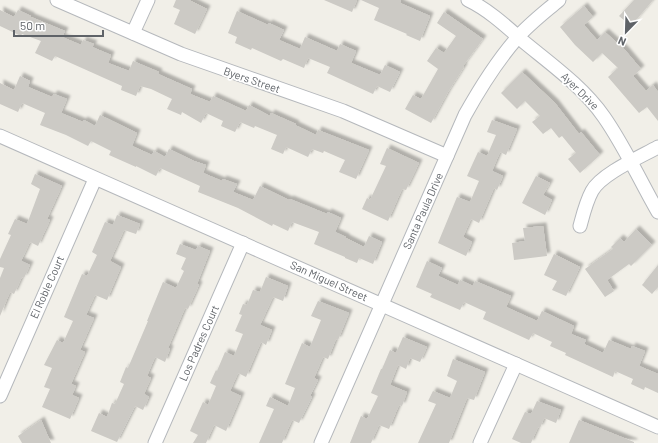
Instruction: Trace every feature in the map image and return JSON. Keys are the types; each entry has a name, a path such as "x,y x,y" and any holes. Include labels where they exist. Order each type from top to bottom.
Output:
{"street":[{"name":"Byers Street","path":"57,0 208,64 366,120 447,156"},
{"path":"134,33 148,0"},
{"name":"Ayer Drive","path":"468,0 483,9 586,94 604,115 658,212"},
{"name":"Santa Paula Drive","path":"320,443 465,115 476,95 518,37 559,0"},
{"name":"San Miguel Street","path":"0,136 658,427"},
{"path":"580,226 595,186 607,175 658,147"},
{"name":"El Roble Court","path":"0,396 95,179"},
{"name":"Los Padres Court","path":"155,443 243,243"},
{"path":"480,443 516,364"}],"building":[{"path":"176,0 189,0 207,9 195,34 174,24 180,10 173,7"},
{"path":"324,0 357,0 352,12"},
{"path":"361,0 401,0 400,3 430,16 420,41 374,20 379,8"},
{"path":"634,0 653,0 631,26 619,16"},
{"path":"584,6 593,17 584,25 597,40 605,32 625,50 641,69 633,76 646,91 653,85 658,92 658,121 647,107 639,113 608,77 618,68 602,53 593,62 575,45 560,27"},
{"path":"0,10 14,17 18,10 65,31 62,37 81,45 83,40 94,44 92,47 111,55 108,63 129,71 133,61 159,72 158,74 192,89 190,94 210,102 213,96 246,111 249,105 270,116 271,113 296,124 295,125 316,135 318,130 369,150 356,179 339,172 345,160 324,151 323,153 312,149 308,157 286,147 283,154 271,149 277,135 255,126 254,128 240,122 235,132 221,126 223,121 206,113 201,123 182,112 181,115 167,109 172,99 151,89 140,86 136,96 121,90 122,86 55,56 52,61 35,53 41,41 22,34 21,36 0,26"},
{"path":"237,11 268,25 269,23 284,30 279,40 300,49 305,37 337,51 340,44 356,51 351,63 380,75 385,65 400,72 390,92 377,86 373,94 327,73 330,67 308,58 304,68 283,59 281,61 252,48 251,50 235,43 237,37 228,33"},
{"path":"444,12 483,39 463,66 464,67 431,123 405,109 413,95 421,99 438,69 427,61 436,48 444,53 456,36 437,23"},
{"path":"522,72 555,103 579,134 581,132 600,155 580,173 568,159 576,153 562,136 559,138 551,128 543,134 532,122 540,116 525,101 517,109 501,93"},
{"path":"20,76 30,81 28,87 52,97 54,94 67,99 61,113 83,122 84,120 95,126 100,115 137,133 132,146 152,155 154,151 165,157 169,149 206,165 203,173 222,181 223,179 237,184 233,192 253,200 260,186 289,200 290,199 327,214 328,212 341,218 335,232 364,247 369,236 382,242 373,264 359,258 357,263 314,244 319,232 292,222 288,231 273,224 272,226 238,208 198,192 200,186 160,168 156,176 109,155 111,151 91,141 88,146 66,135 40,125 45,113 22,103 18,112 0,104 0,83 14,90"},
{"path":"492,120 517,129 506,155 500,152 492,171 503,176 497,190 494,188 479,223 471,219 463,237 472,242 466,256 438,243 457,197 470,202 479,181 467,176 478,152 487,156 496,135 487,132"},
{"path":"387,148 419,163 406,190 402,189 388,221 362,209 367,198 370,200 386,166 380,164"},
{"path":"35,174 62,186 47,219 50,220 38,246 30,242 21,261 30,265 24,278 22,277 14,294 10,292 0,316 0,278 4,268 0,267 0,259 11,235 8,234 15,219 27,224 40,189 31,184"},
{"path":"536,176 550,183 543,195 552,200 545,215 522,203"},
{"path":"117,215 140,224 136,234 124,230 110,261 121,267 107,300 95,295 86,315 94,318 80,350 85,352 71,384 76,386 72,395 79,398 70,419 42,407 50,389 44,387 52,368 44,365 57,340 63,343 73,321 64,317 82,274 87,276 97,255 92,252 105,222 113,225"},
{"path":"543,226 547,256 514,260 512,243 525,241 523,228"},
{"path":"636,229 652,245 631,266 629,264 607,280 614,291 605,297 585,269 613,249 611,247 620,238 624,242"},
{"path":"180,244 196,250 198,246 210,251 197,284 199,285 188,309 185,308 168,348 170,349 165,362 155,357 147,376 151,378 144,394 149,397 143,410 135,406 117,442 91,431 99,413 107,417 112,403 115,404 124,384 120,382 126,367 128,368 163,282 176,288 184,271 181,269 186,258 176,254"},
{"path":"554,254 580,267 566,296 552,290 557,281 544,275"},
{"path":"427,261 442,268 438,276 458,285 460,280 473,286 475,281 511,296 506,307 537,321 542,311 574,326 571,334 586,340 584,344 603,353 609,340 631,349 632,346 645,351 639,366 658,374 658,393 645,387 644,390 631,384 633,379 615,371 613,377 565,355 566,353 550,346 552,342 533,333 529,340 483,319 486,312 464,302 460,310 430,297 432,294 416,287"},
{"path":"658,265 658,287 652,294 642,285"},
{"path":"266,277 288,286 283,301 273,297 260,325 272,330 266,345 261,342 246,377 238,373 230,391 241,396 226,431 214,425 206,443 193,443 198,435 190,431 203,402 208,405 216,386 210,383 225,352 234,356 243,334 235,331 242,315 239,314 243,304 247,305 253,290 260,292"},
{"path":"318,301 349,313 338,340 336,339 328,359 323,357 314,378 318,380 310,396 312,397 299,423 292,420 282,443 259,443 274,409 266,406 270,397 288,406 295,388 285,384 302,343 310,347 321,320 311,316"},
{"path":"403,337 427,347 420,362 410,358 406,369 398,365 390,385 407,392 402,406 399,405 389,429 379,425 371,443 350,443 361,416 367,419 378,396 371,393 390,350 396,353"},
{"path":"453,359 485,372 474,400 467,398 449,443 418,443 436,404 428,401 433,391 450,398 457,381 447,376"},
{"path":"537,401 561,410 556,423 544,418 531,443 521,443 512,439 525,412 531,414"},
{"path":"41,420 51,443 22,443 18,436"},
{"path":"579,420 634,442 634,443 569,443"}]}
